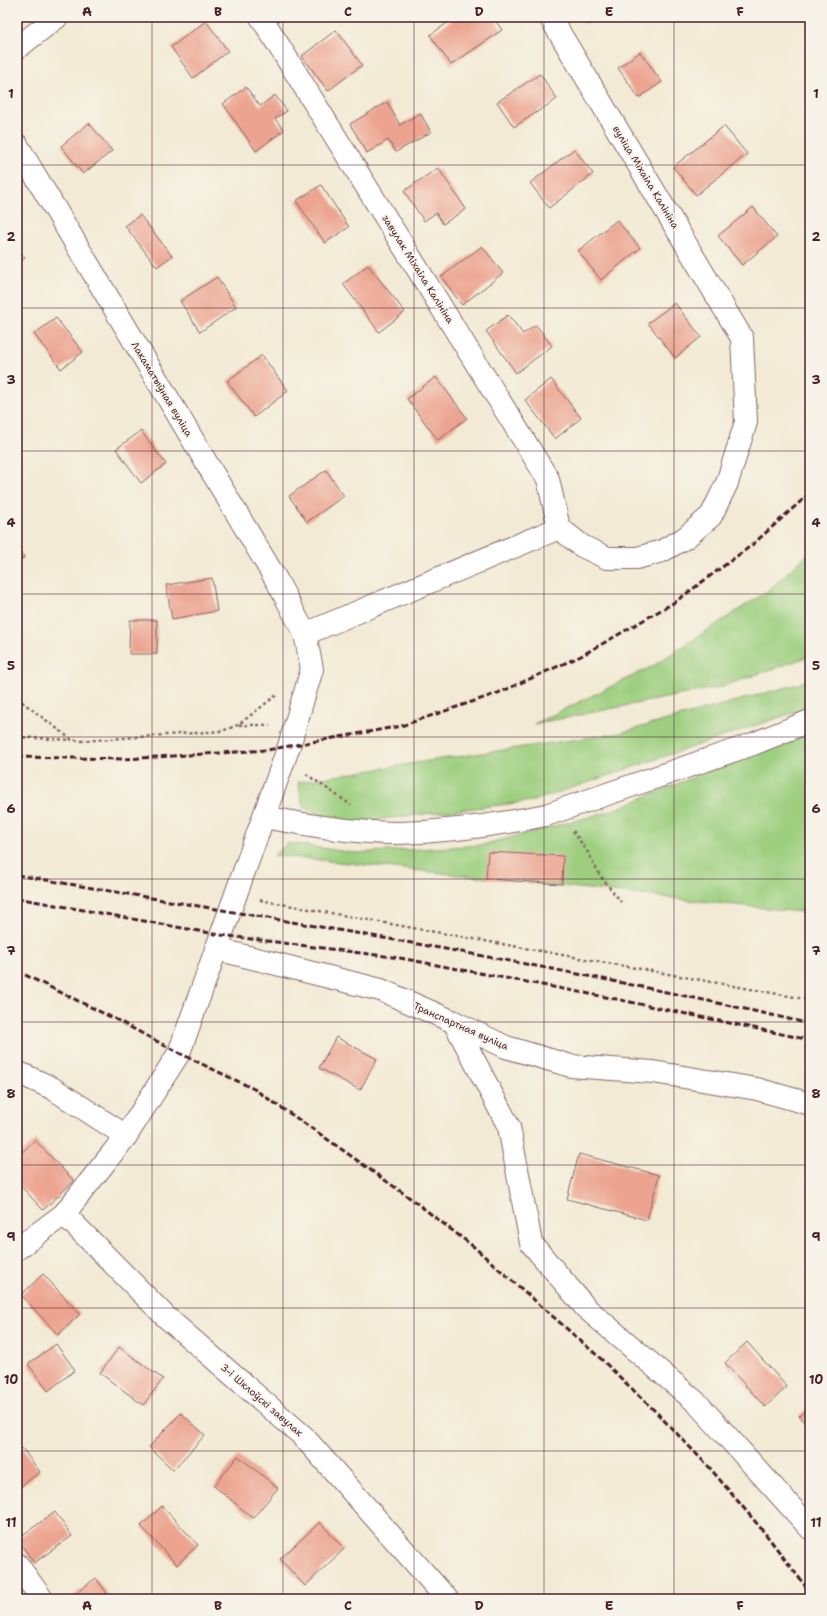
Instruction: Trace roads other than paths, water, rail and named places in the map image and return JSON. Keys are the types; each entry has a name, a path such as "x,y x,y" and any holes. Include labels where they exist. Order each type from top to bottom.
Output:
{"street":[{"path":"17,48 57,17"},
{"name":"завулак Міхаіла Калініна","path":"262,17 548,479 559,528"},
{"name":"вуліца Міхаіла Калініна","path":"550,17 742,338 746,422 727,483 711,516 685,538 662,551 636,558 607,558 582,546 559,528"},
{"name":"Лакаматыўная вуліца","path":"17,145 277,581 305,634 312,669 284,760 179,1053 126,1136 64,1214 17,1249"},
{"path":"305,634 559,528"},
{"path":"264,817 318,826 396,833 472,828 546,815 753,744 810,721"},
{"name":"Транспартная вуліца","path":"216,949 381,990 506,1047 571,1066 653,1072 758,1089 810,1104"},
{"path":"454,1022 509,1127 531,1243 586,1308 697,1403 810,1528"},
{"path":"17,1072 52,1088 126,1136"},
{"name":"3-і Шклоўскі завулак","path":"64,1214 166,1317 304,1436 447,1599"},
{"path":"17,1564 42,1599"}],"railway":[{"path":"17,757 125,759 267,750 401,726 498,693 581,656 675,602 752,545 810,493"},
{"path":"17,875 514,962 613,981 810,1024"},
{"path":"17,898 221,935 400,958 616,999 810,1040"},
{"path":"17,971 115,1019 179,1053 254,1089 410,1198 474,1247 600,1358 656,1412 709,1467 764,1532 810,1592"}]}
